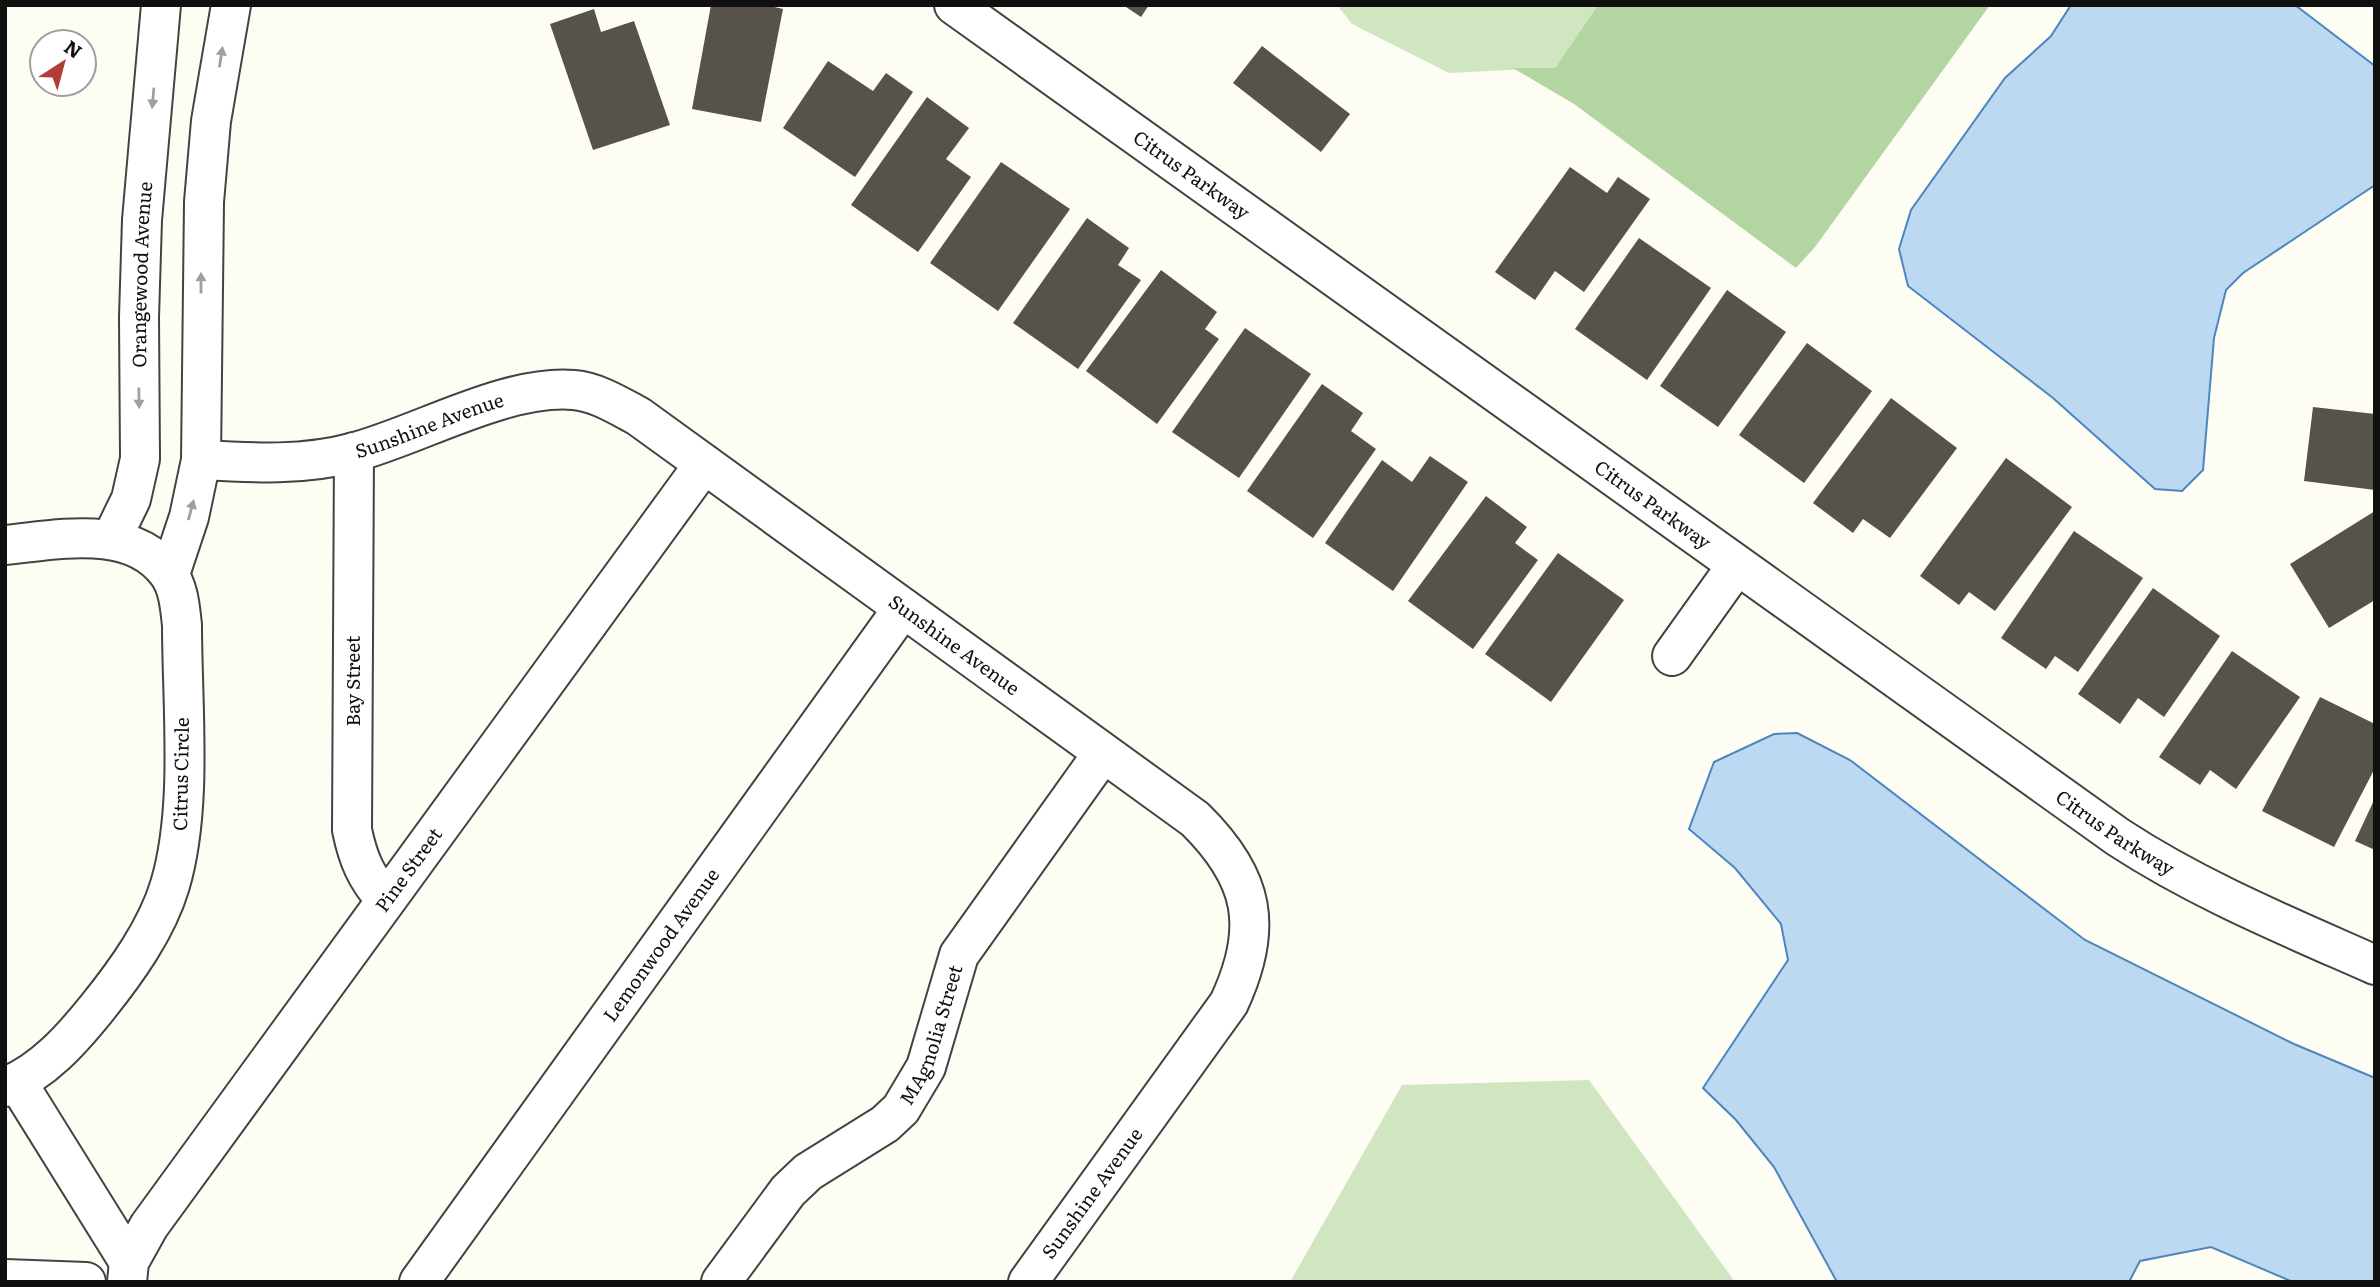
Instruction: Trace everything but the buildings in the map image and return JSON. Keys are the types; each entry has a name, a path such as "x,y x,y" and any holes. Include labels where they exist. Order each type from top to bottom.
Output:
{"street":[{"name":"Orangewood Avenue","path":"111,540 124,518 137,479 140,458 141,244 161,5"},
{"path":"5,545 88,538 111,540 134,546 154,557 170,574 189,517 201,460 201,239 211,121 231,5"},
{"name":"Citrus Parkway","path":"954,5 2162,866 2213,893 2375,965"},
{"path":"141,244 201,239"},
{"name":"Sunshine Avenue","path":"201,460 289,463 354,452 517,396 545,390 576,390 608,400 638,416 1195,819 1214,838 1228,858 1248,905 1248,956 1228,1003 1028,1282"},
{"name":"Bay Street","path":"354,452 352,830 359,860 370,882 386,900"},
{"name":"Pine Street","path":"128,1272 149,1226 704,464"},
{"path":"1672,656 1737,565"},
{"name":"Citrus Circle","path":"11,1085 49,1060 78,1032 106,996 153,925 170,887 179,847 182,810 182,665 181,616 170,574"},
{"name":"Lemonwood Avenue","path":"419,1282 903,608"},
{"name":"MAgnolia Street","path":"721,1282 788,1191 808,1172 886,1124 901,1109 926,1067 959,955 1103,753"},
{"path":"11,1085 128,1272"},
{"path":"5,1279 86,1282"}],"green space":[{"path":"1337,5 1598,5 1555,68 1449,73 1352,24"},
{"path":"1598,5 1990,5 1815,247 1796,268 1574,104 1513,68 1555,68"},
{"path":"1589,1080 1735,1282 1290,1282 1402,1085"}],"water":[{"path":"2071,5 2295,5 2375,66 2375,185 2243,273 2226,290 2214,338 2203,470 2182,491 2155,489 2053,398 1908,286 1899,249 1911,210 2005,78 2051,36"},
{"path":"1797,733 1850,760 2085,940 2294,1044 2375,1078 2375,1282 2293,1282 2211,1247 2140,1261 2129,1282 1837,1282 1774,1167 1736,1120 1703,1088 1788,960 1781,924 1735,868 1689,829 1714,762 1774,734"}]}
